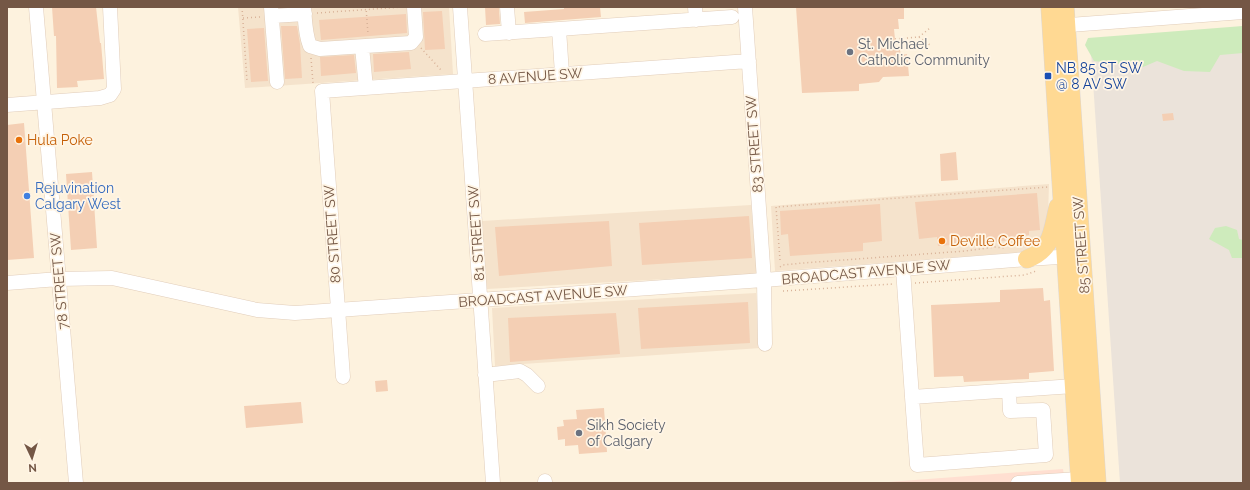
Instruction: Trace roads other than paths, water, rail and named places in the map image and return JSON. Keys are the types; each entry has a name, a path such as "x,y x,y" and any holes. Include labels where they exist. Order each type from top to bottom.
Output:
{"main road":[{"name":"85 STREET SW","path":"1050,7 1059,26 1074,257 1097,483"},
{"name":"85 STREET SW","path":"1065,7 1059,26 1057,189 1074,257 1074,386 1079,481"},
{"path":"1027,259 1037,255 1050,240 1057,189"}],"street":[{"name":"78 STREET SW","path":"36,7 76,483"},
{"path":"7,105 100,98 110,95 114,89 110,7"},
{"path":"277,82 271,12 305,10 306,35 310,46 320,48 362,47 407,44 414,41 416,37 414,7"},
{"name":"81 STREET SW","path":"460,7 493,483"},
{"path":"507,7 509,33"},
{"name":"83 STREET SW","path":"745,7 764,280 765,344"},
{"path":"1059,26 1207,11 1243,12"},
{"path":"485,34 559,29 696,13 732,17"},
{"path":"559,29 562,74"},
{"path":"362,47 366,88"},
{"name":"8 AVENUE SW","path":"317,87 366,88 749,61"},
{"name":"80 STREET SW","path":"317,87 343,377"},
{"name":"BROADCAST AVENUE SW","path":"7,283 112,278 257,310 295,313 764,280 1027,259 1074,257"},
{"path":"903,269 917,465 1046,456 1043,410 1010,411 1009,391"},
{"path":"485,374 520,372 527,375 538,386"},
{"path":"912,397 1074,386"},
{"path":"1019,483 1079,481"}],"place":[{"name":"St. Michael Catholic Community","path":"850,52"},
{"name":"NB 85 ST SW @ 8 AV SW","path":"1048,76"},
{"name":"Hula Poke","path":"19,140"},
{"name":"Rejuvination Calgary West","path":"27,196"},
{"name":"Deville Coffee","path":"942,241"},
{"name":"Sikh Society of Calgary","path":"579,433"}]}
